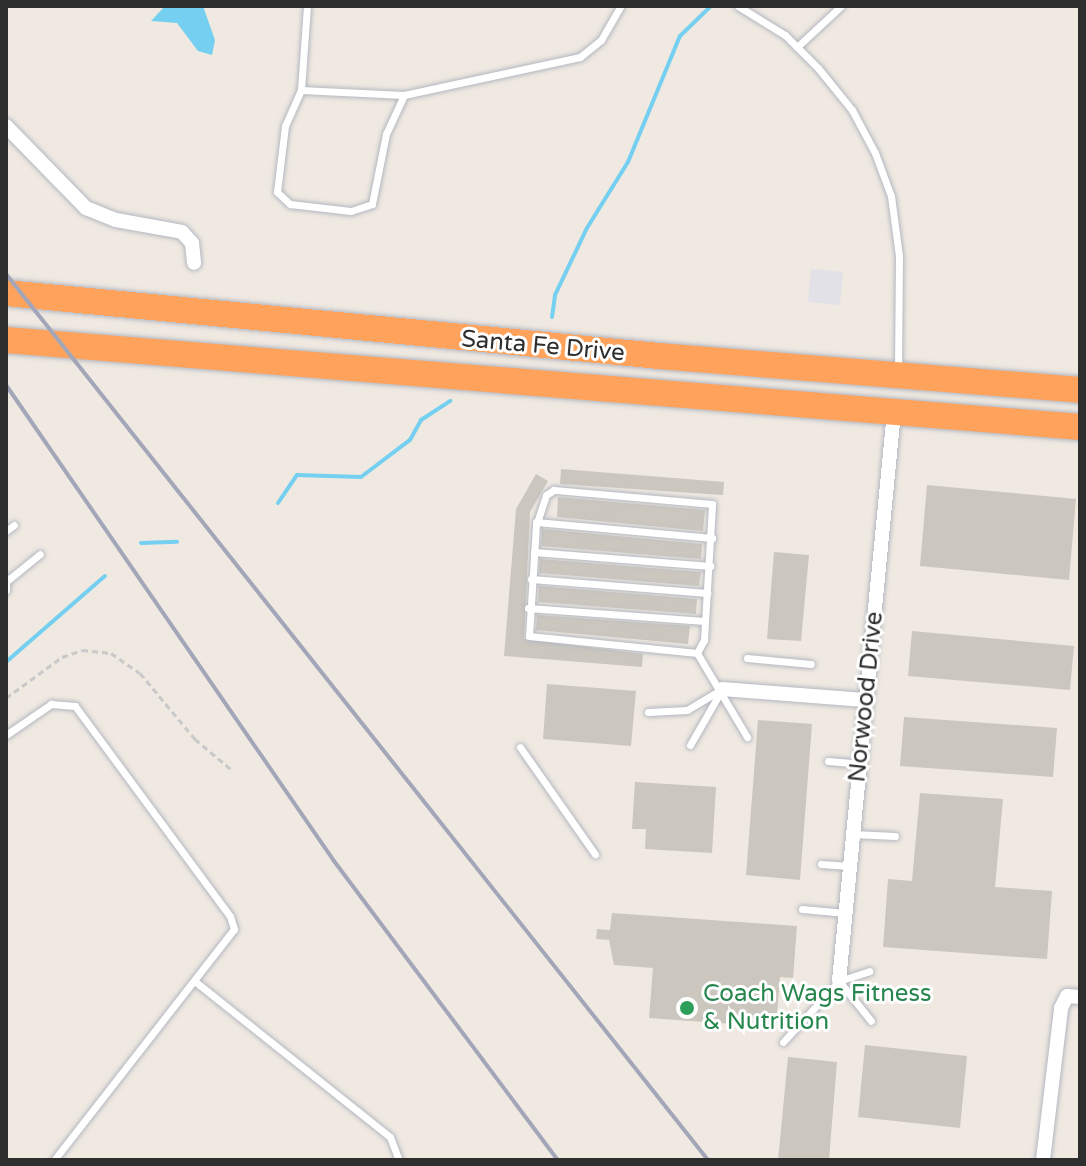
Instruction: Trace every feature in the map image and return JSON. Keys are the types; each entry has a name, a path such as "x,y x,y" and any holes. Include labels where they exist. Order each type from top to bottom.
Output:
{"highway":[{"name":"Santa Fe Drive","path":"6,293 628,353 1080,390"},
{"name":"Santa Fe Drive","path":"6,340 1080,427"},
{"path":"894,412 913,389 970,380"}],"street":[{"path":"6,126 86,208 116,220 182,232 192,243 194,263"},
{"name":"Norwood Drive","path":"839,981 894,412"},
{"path":"722,689 865,700"},
{"path":"1043,1160 1061,1008 1067,996 1080,997"}],"lane":[{"path":"307,6 301,90 285,126 277,192 290,204 351,211 372,204 386,134 404,95"},
{"path":"301,90 404,95 580,57 601,40 621,6"},
{"path":"797,47 841,6"},
{"path":"740,8 797,47 852,110 891,196 899,256 898,374"},
{"path":"697,653 533,638 526,631 536,522 546,495 554,490 705,500 713,510 712,538 705,621 697,653 722,689 747,737"},
{"path":"536,522 712,538"},
{"path":"6,531 14,525"},
{"path":"534,552 710,566"},
{"path":"6,590 7,579 40,554"},
{"path":"531,579 707,593"},
{"path":"528,608 705,621"},
{"path":"747,658 811,664"},
{"path":"648,712 687,710 722,689"},
{"path":"690,745 722,689"},
{"path":"6,735 51,704 75,706 230,916 234,929 197,983 54,1160"},
{"path":"520,747 595,854"},
{"path":"828,761 860,764"},
{"path":"853,834 895,836"},
{"path":"821,864 849,866"},
{"path":"802,909 846,913"},
{"path":"783,1042 839,981 869,971"},
{"path":"839,981 871,1021"},
{"path":"197,983 390,1137 399,1160"}],"path":[{"path":"6,698 62,657 82,650 111,653 140,673 195,739 232,770"}],"shaded area":[{"path":"811,269 843,272 840,305 808,302"}],"water":[{"path":"165,6 203,6 215,40 212,55 198,51 177,23 151,21"}],"building":[{"path":"561,469 724,482 723,495 560,484"},
{"path":"536,474 548,481 530,512 524,639 643,654 642,667 504,656 516,509"},
{"path":"927,485 1076,499 1069,580 920,566"},
{"path":"558,497 705,510 703,531 557,517"},
{"path":"542,529 702,544 701,559 541,546"},
{"path":"774,552 809,555 801,641 767,639"},
{"path":"540,559 701,572 699,586 539,573"},
{"path":"539,586 697,599 696,614 538,602"},
{"path":"537,615 690,626 688,644 536,630"},
{"path":"912,631 1074,646 1070,690 908,676"},
{"path":"547,684 636,691 631,746 543,739"},
{"path":"904,717 1057,728 1053,777 900,766"},
{"path":"758,720 812,724 800,880 746,875"},
{"path":"635,782 716,787 712,853 645,849 646,829 632,829"},
{"path":"920,793 1003,799 995,887 1052,891 1047,959 883,947 888,879 912,881"},
{"path":"612,913 797,926 793,978 780,977 776,1027 649,1018 653,968 614,965 609,940 596,939 597,929 610,930"},
{"path":"865,1045 967,1056 960,1128 858,1117"},
{"path":"788,1057 837,1062 829,1160 778,1160"}],"waterway":[{"path":"552,317 555,295 587,228 628,162 680,36 711,6"},
{"path":"278,503 297,475 361,477 410,440 421,420 450,401"},
{"path":"141,543 177,542"},
{"path":"6,662 105,576"}],"railway":[{"path":"6,274 708,1160"},
{"path":"6,385 334,861 558,1160"}],"place":[{"name":"Coach Wags Fitness & Nutrition","path":"687,1008"}]}
